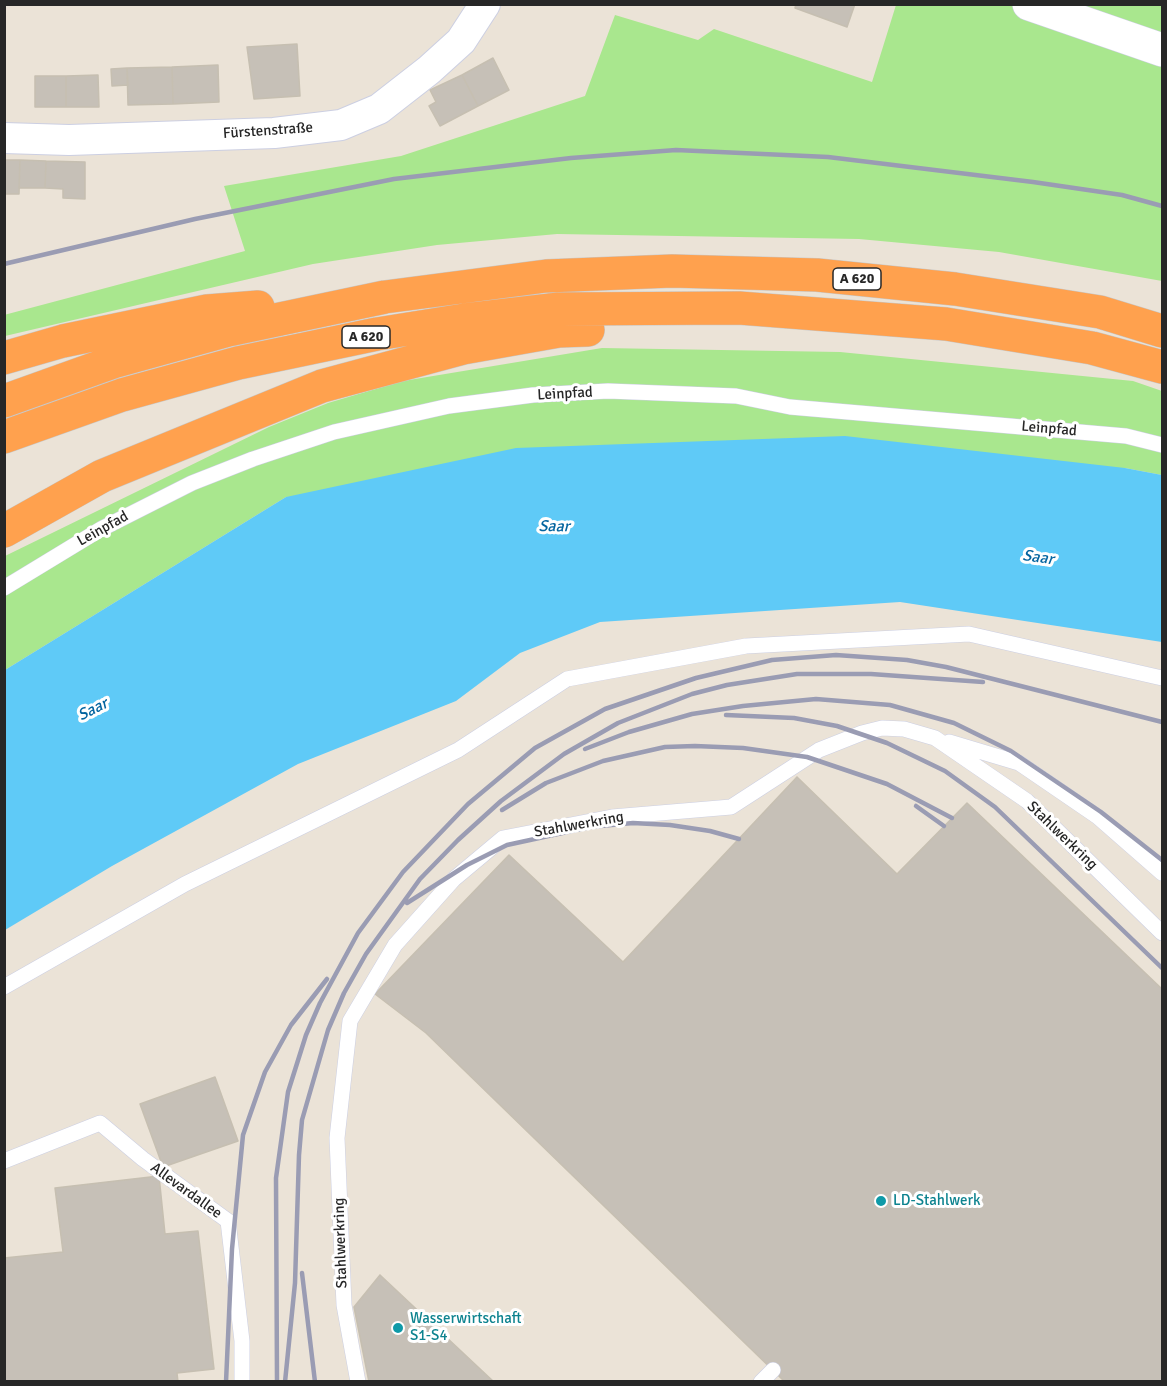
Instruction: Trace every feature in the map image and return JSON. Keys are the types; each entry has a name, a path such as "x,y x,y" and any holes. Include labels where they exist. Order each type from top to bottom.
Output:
{"highway":[{"name":"A 620","path":"4,401 116,361 217,333 385,297 546,276 672,271 817,275 955,289 1100,312 1162,331"},
{"path":"4,358 63,342 207,311 385,297"},
{"name":"A 620","path":"4,437 122,395 238,363 377,334 464,320 559,309 739,308 946,324 1092,348 1162,367"},
{"path":"4,531 102,476 322,386 463,348 559,331 665,328 739,308"}],"street":[{"name":"Fürstenstraße","path":"4,138 69,140 274,133 341,125 379,109 429,70 461,41 485,4"},
{"path":"1029,4 1162,50"}],"lane":[{"name":"Leinpfad","path":"4,588 101,529 192,483 253,459 346,429 449,406 533,395 608,391 726,395 790,407 1126,436 1162,445"},
{"path":"4,987 185,884 458,750 567,679 746,646 969,634 1162,678"},
{"name":"Stahlwerkring","path":"358,1382 344,1305 337,1138 350,1021 395,945 454,879 503,838 612,817 731,807 819,750 862,733 882,728 904,729 935,738 1027,801 1162,933"},
{"path":"935,738 1019,764 1098,817 1162,873"},
{"name":"Allevardallee","path":"4,1161 100,1123 143,1159 228,1221 242,1341 242,1382"},
{"path":"761,1382 773,1370"}],"green space":[{"path":"896,5 1162,5 1162,281 999,252 859,239 557,234 437,245 313,264 5,336 4,315 245,251 224,186 401,156 585,96 615,15 698,40 714,29 872,82"},
{"path":"602,348 840,352 1133,381 1162,391 1162,475 1125,468 286,497 5,670 5,556 269,427 328,403 403,381"}],"water":[{"name":"Saar","path":"845,436 1125,468 1162,475 1162,642 900,602 600,622 520,653 456,701 298,764 112,866 5,930 5,670 286,497 516,448"}],"building":[{"path":"796,4 855,4 847,27 795,8"},
{"path":"297,44 300,96 254,99 247,47"},
{"path":"493,58 509,90 478,106 462,75"},
{"path":"218,65 219,102 173,104 172,67"},
{"path":"172,67 173,104 128,105 127,68"},
{"path":"127,68 128,85 112,86 111,69"},
{"path":"98,75 99,107 66,107 66,76"},
{"path":"462,75 478,106 440,126 429,106 436,102 430,90"},
{"path":"35,76 66,76 66,107 35,107"},
{"path":"4,160 20,160 19,194 4,194"},
{"path":"20,160 46,161 45,188 19,188"},
{"path":"46,161 85,162 85,199 63,198 63,189 45,188"},
{"name":"LD-Stahlwerk","path":"797,777 897,874 967,803 1162,989 1162,1382 785,1382 426,1033 375,994 509,855 623,962"},
{"path":"215,1077 238,1141 163,1167 140,1104"},
{"path":"159,1176 165,1234 198,1231 214,1369 177,1373 178,1382 4,1382 4,1258 63,1252 55,1188"},
{"name":"Wasserwirtschaft S1-S4","path":"380,1275 494,1382 369,1382 354,1307"}],"railway":[{"path":"4,264 195,219 394,179 571,158 676,150 828,157 1122,195 1162,206"},
{"path":"277,1382 276,1178 288,1092 306,1035 320,1003 358,933 403,872 468,804 535,748 605,709 696,678 772,660 836,655 907,660 946,667 1162,722"},
{"path":"285,1382 295,1283 302,1120 328,1030 344,993 366,954 420,879 458,840 501,801 564,754 618,723 692,694 727,685 797,674 871,674 983,682"},
{"path":"585,749 629,732 692,714 743,706 816,699 890,705 954,723 1011,751 1101,812 1162,860"},
{"path":"726,715 794,718 837,726 887,743 945,771 995,807 1162,968"},
{"path":"502,810 546,783 603,761 665,747 695,746 743,748 807,757 887,784 952,818"},
{"path":"916,806 944,826"},
{"path":"407,903 467,865 507,845 590,827 633,823 670,825 710,831 739,839"},
{"path":"226,1382 232,1249 243,1135 265,1072 291,1025 327,979"},
{"path":"302,1273 315,1382"}],"place":[{"name":"LD-Stahlwerk","path":"881,1201"},
{"name":"Wasserwirtschaft S1-S4","path":"398,1328"}]}
